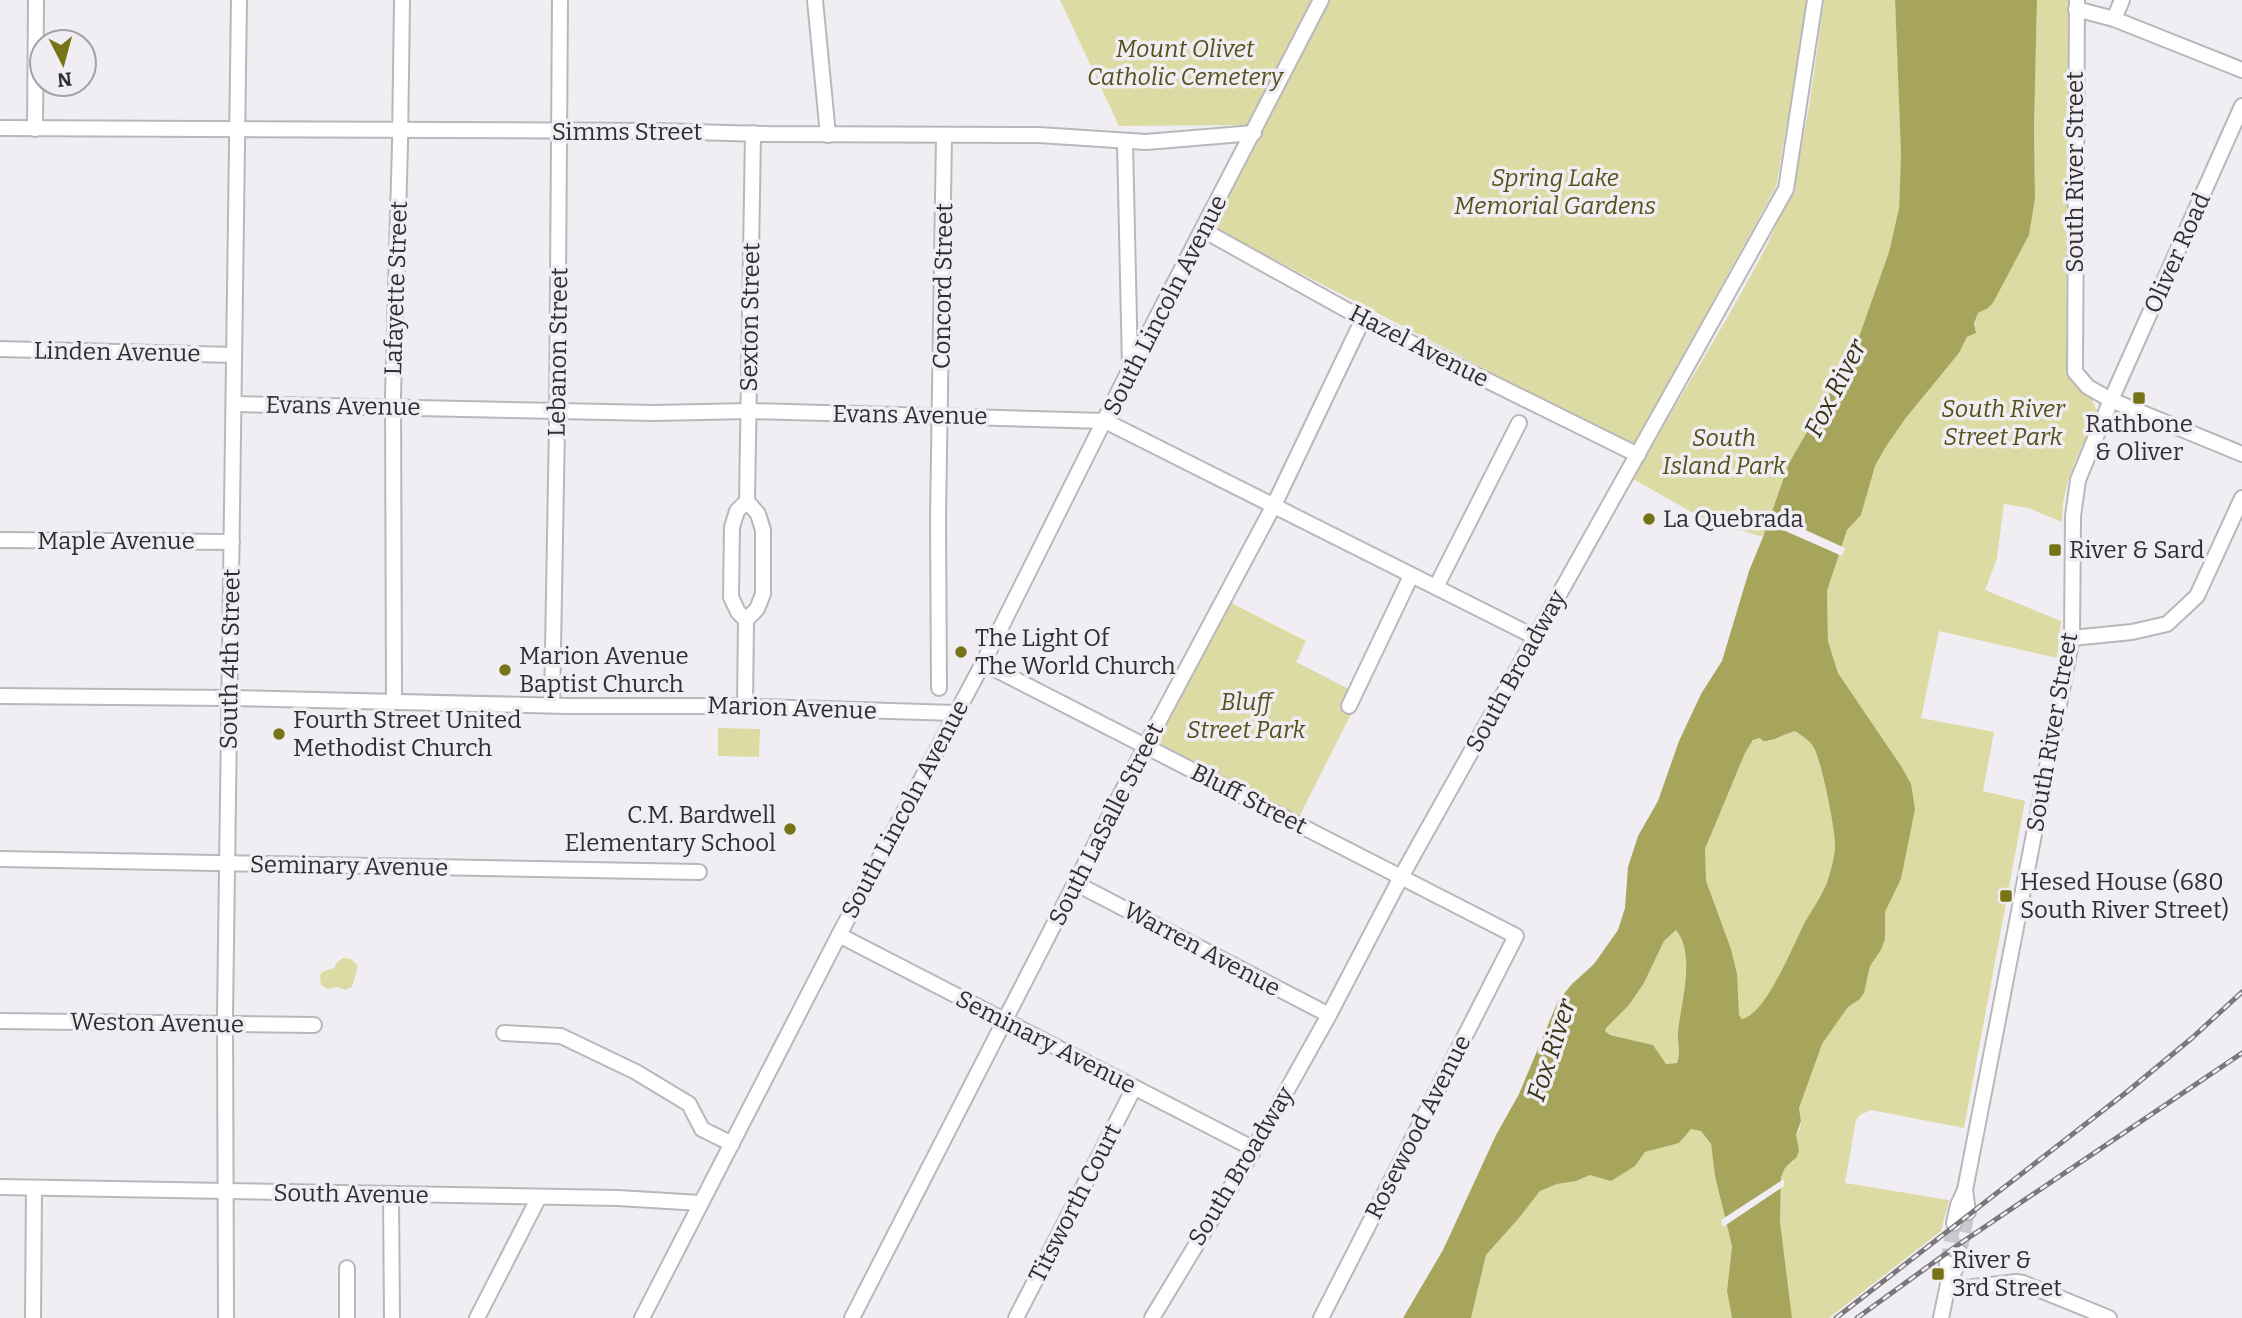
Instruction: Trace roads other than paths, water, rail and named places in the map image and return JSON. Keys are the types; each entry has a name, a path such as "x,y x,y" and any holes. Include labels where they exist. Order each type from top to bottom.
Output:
{"street":[{"path":"35,129 36,0"},
{"name":"South 4th Street","path":"226,1318 225,1024 239,0"},
{"name":"Lafayette Street","path":"394,701 393,408 402,0"},
{"name":"Lebanon Street","path":"552,705 561,132 560,0"},
{"path":"815,0 828,135"},
{"name":"South Lincoln Avenue","path":"642,1318 839,935 983,663 1130,369 1321,0"},
{"name":"South Broadway","path":"1152,1318 1254,1149 1329,1015 1401,877 1786,189 1815,0"},
{"path":"2114,19 2122,0"},
{"path":"2077,5 2242,70"},
{"name":"South River Street","path":"1954,1223 1965,1190 2072,638 2073,516 2078,480 2112,400 2088,387 2076,372 2077,5"},
{"name":"Oliver Road","path":"2112,400 2242,106"},
{"name":"Simms Street","path":"0,128 1039,135 1125,142 1254,133"},
{"name":"Sexton Street","path":"745,706 747,620 757,609 763,594 763,530 758,514 747,501 753,133"},
{"name":"Concord Street","path":"939,688 938,518 944,136"},
{"path":"1125,142 1130,369"},
{"name":"Hazel Avenue","path":"1203,230 1360,324 1638,455"},
{"name":"South LaSalle Street","path":"852,1318 1144,747 1274,505 1360,324"},
{"name":"Linden Avenue","path":"0,349 233,355"},
{"path":"2112,400 2242,454"},
{"name":"Evans Avenue","path":"234,404 654,413 749,411 1105,421 1535,637"},
{"path":"1436,587 1519,423"},
{"path":"2072,638 2132,632 2167,624 2197,596 2242,498"},
{"name":"Sexton Street","path":"747,501 737,511 732,527 731,597 738,612 747,620"},
{"name":"Maple Avenue","path":"0,540 232,541"},
{"path":"1349,706 1411,576"},
{"name":"Bluff Street","path":"983,663 1516,936"},
{"name":"Marion Avenue","path":"0,696 745,706 955,713"},
{"name":"Seminary Avenue","path":"0,859 699,872"},
{"name":"Warren Avenue","path":"1075,883 1329,1015"},
{"name":"Seminary Avenue","path":"839,935 1254,1149"},
{"name":"Rosewood Avenue","path":"1321,1318 1516,936"},
{"name":"Weston Avenue","path":"0,1021 314,1025"},
{"path":"504,1033 561,1035 636,1072 690,1104 702,1129 732,1144"},
{"name":"Titsworth Court","path":"1016,1318 1134,1088"},
{"name":"South Avenue","path":"0,1187 618,1198 701,1203"},
{"path":"33,1318 34,1188"},
{"name":"South River Street","path":"1965,1190 1968,1212"},
{"path":"391,1194 392,1318"},
{"path":"477,1318 539,1197"},
{"path":"1948,1284 1958,1264 1960,1253"},
{"path":"1941,1318 1948,1284 1947,1263"},
{"path":"346,1268 348,1318"},
{"path":"1948,1284 1966,1288 2023,1283 2099,1316"}],"water":[{"name":"Fox River","path":"1895,0 2037,0 2035,199 2029,235 1993,303 1978,313 1974,324 1976,333 1967,337 1959,353 1885,448 1875,466 1861,515 1847,530 1827,591 1828,641 1838,673 1901,766 1911,784 1915,809 1901,879 1885,912 1885,939 1881,950 1870,966 1864,993 1848,1007 1822,1044 1799,1108 1801,1121 1796,1135 1799,1150 1797,1157 1785,1168 1781,1177 1780,1221 1792,1318 1732,1318 1727,1291 1732,1246 1715,1176 1711,1144 1701,1131 1691,1129 1679,1143 1645,1152 1635,1166 1611,1181 1590,1175 1540,1191 1486,1255 1471,1318 1403,1318 1443,1250 1496,1135 1519,1094 1558,1001 1594,964 1618,930 1625,908 1628,867 1638,836 1658,801 1679,741 1701,694 1722,661 1749,571 1789,463 1854,351 1889,252 1899,208 1901,155","holes":["1795,731 1806,738 1817,756 1833,828 1834,857 1826,885 1770,992 1751,1015 1742,1019 1739,1015 1737,974 1731,949 1706,881 1705,849 1753,740 1771,740","1676,930 1685,952 1686,979 1678,1031 1678,1059 1677,1063 1666,1064 1653,1045 1610,1035 1605,1031 1629,1005 1644,983 1664,941"]}],"tunnel":[{"path":"1960,1253 1968,1212"},
{"path":"1947,1263 1954,1223"}],"railway":[{"path":"1836,1318 2128,1091 2242,992"},
{"path":"1857,1318 1955,1247 2242,1053"}],"place":[{"name":"Rathbone & Oliver","path":"2139,398"},
{"name":"La Quebrada","path":"1649,519"},
{"name":"River & Sard","path":"2055,550"},
{"name":"The Light Of The World Church","path":"961,652"},
{"name":"Marion Avenue Baptist Church","path":"505,670"},
{"name":"Fourth Street United Methodist Church","path":"279,734"},
{"name":"C.M. Bardwell Elementary School","path":"790,829"},
{"name":"Hesed House (680 South River Street)","path":"2006,896"},
{"name":"River & 3rd Street","path":"1938,1274"}],"park label":[{"name":"Mount Olivet Catholic Cemetery","path":"1185,63"},
{"name":"Spring Lake Memorial Gardens","path":"1555,192"},
{"name":"South River Street Park","path":"2003,423"},
{"name":"South Island Park","path":"1724,452"},
{"name":"Bluff Street Park","path":"1246,716"}]}
